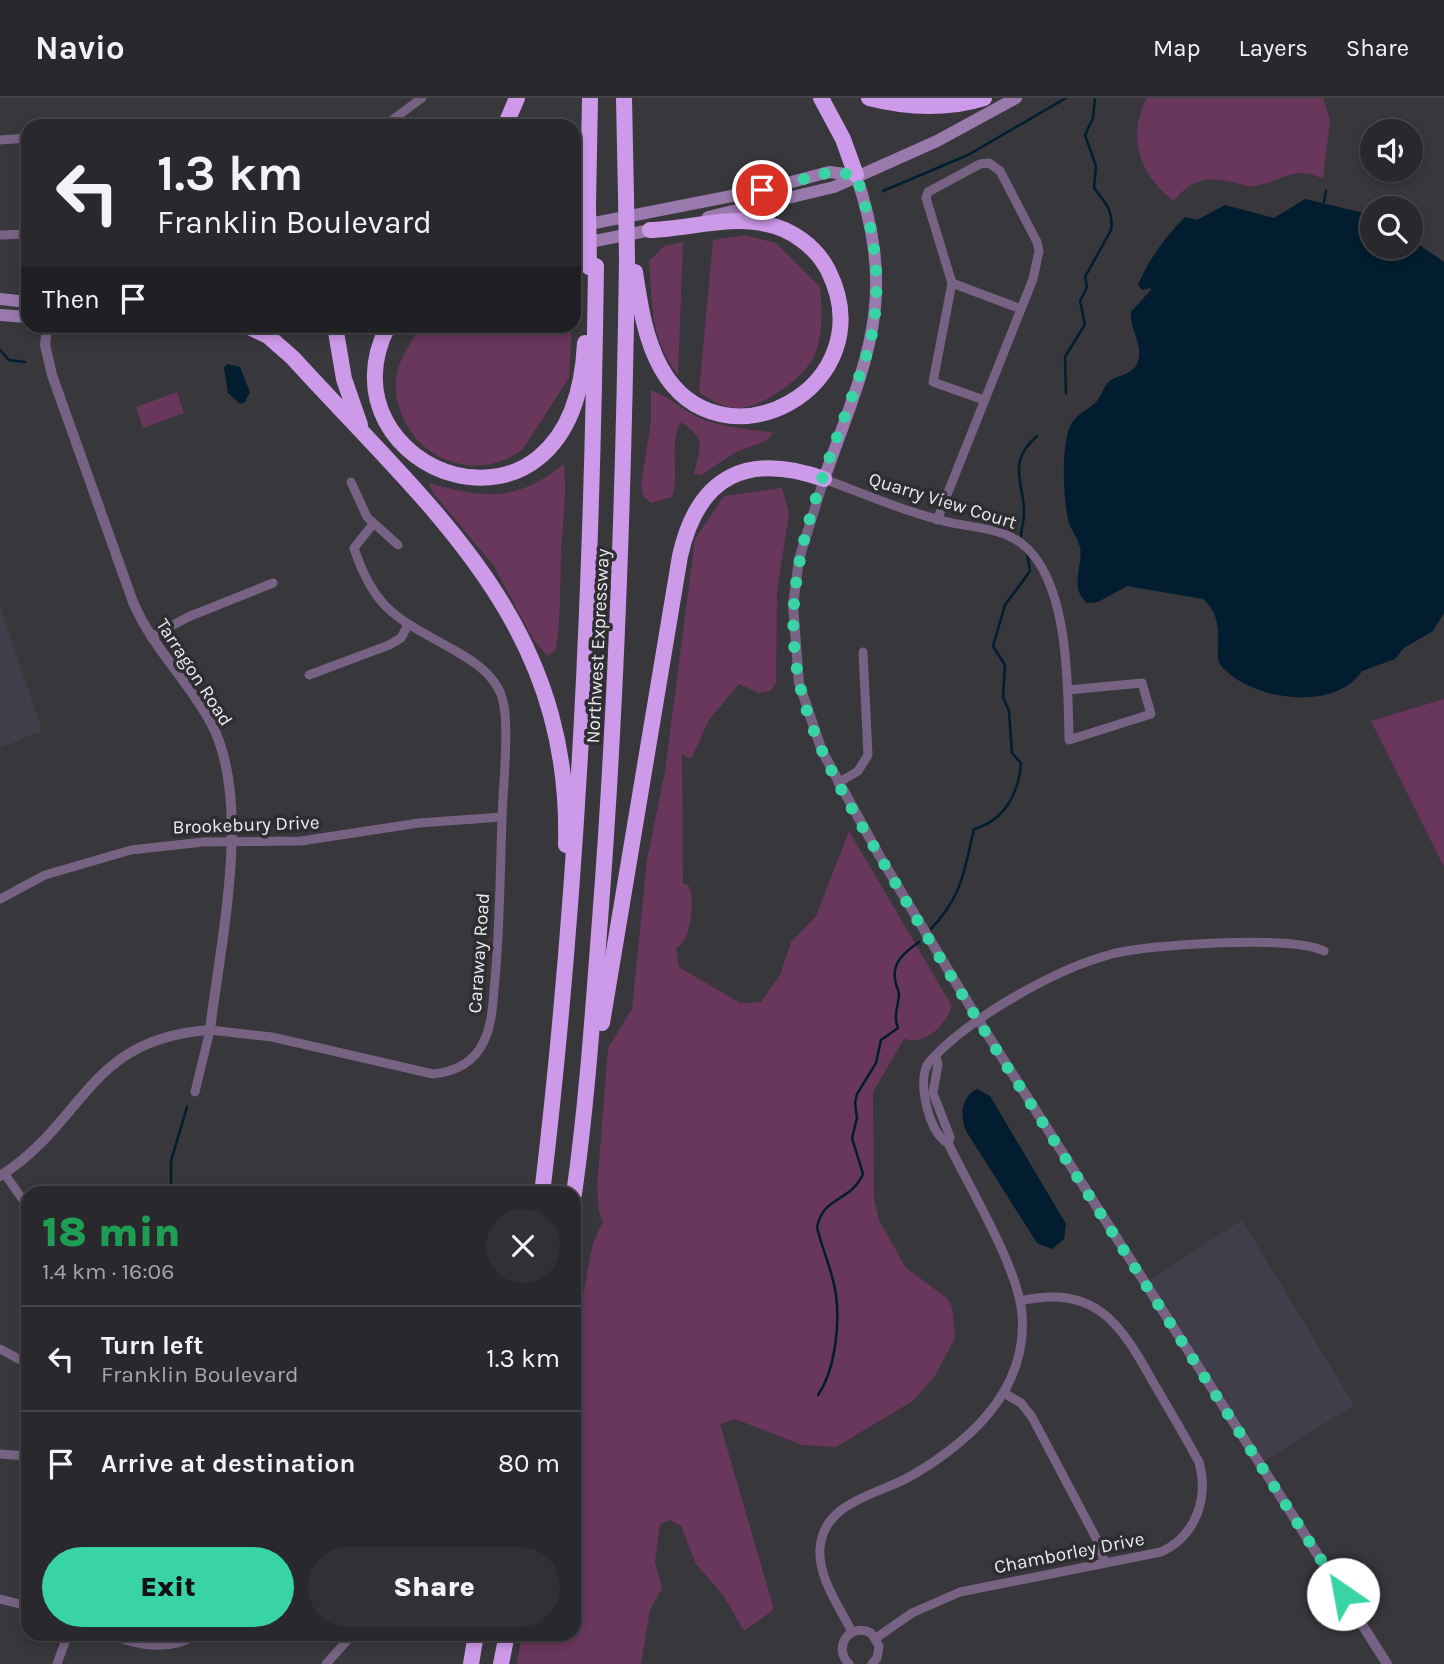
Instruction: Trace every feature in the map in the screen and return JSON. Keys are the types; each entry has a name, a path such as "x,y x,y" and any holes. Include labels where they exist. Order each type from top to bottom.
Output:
{"highway":[{"path":"508,119 517,98"},
{"name":"Northwest Expressway","path":"543,1186 563,1003 584,730 595,451 591,98"},
{"name":"Northwest Expressway","path":"575,1186 583,1132 610,807 620,631 630,258 626,223 624,98"},
{"path":"821,98 843,139 856,175"},
{"path":"869,98 910,107 931,107 984,98"},
{"path":"630,258 642,314 656,358 670,380 698,403 730,415 767,413 800,398 824,373 839,336 840,305 824,263 804,242 780,227 753,221 650,230"},
{"path":"385,333 379,346 375,376 383,413 399,441 421,461 451,474 482,477 514,471 531,464 554,444 563,433 577,403 585,360 593,266"},
{"path":"259,333 280,345 366,438 485,574 518,625 544,688 558,739 566,795 563,1003"},
{"path":"336,333 349,398 366,438"},
{"path":"583,1132 677,570 688,523 708,494 740,473 782,467 824,479"},
{"path":"471,1664 475,1641"},
{"path":"502,1664 506,1641"}],"main road":[{"path":"581,244 788,200 834,187 937,141 1016,98"},
{"path":"581,226 762,190 830,172 856,175"},
{"path":"824,479 869,347 878,300 878,271 872,235 856,175"},
{"path":"0,299 21,301"},
{"path":"0,314 21,316"}],"street":[{"path":"394,119 422,98"},
{"path":"0,141 21,139"},
{"path":"937,520 1021,309 1037,262 1037,242 1000,171 989,163 980,164 928,192 926,198 952,283 933,382 984,400"},
{"path":"0,235 21,234"},
{"path":"952,283 1021,309"},
{"name":"Tarragon Road","path":"46,333 45,345 52,374 128,589 151,637 203,710 218,738 230,785 232,842 210,1030 195,1092"},
{"path":"824,479 799,559 793,629 799,683 805,706 838,783 979,1021 1387,1664"},
{"name":"Quarry View Court","path":"824,479 937,520 993,530 1022,544 1039,561 1049,582 1067,661 1069,740 1151,715 1142,682 1068,690"},
{"path":"351,482 373,524 398,545"},
{"name":"Caraway Road","path":"2,1174 39,1141 97,1079 125,1054 172,1034 210,1030 272,1037 433,1074 457,1069 473,1058 485,1040 491,1013 499,930 505,714 498,688 475,663 408,625 376,598 367,585 354,548 373,524"},
{"path":"151,637 188,617 273,583"},
{"path":"309,675 389,645 401,638 408,625"},
{"path":"838,783 858,771 868,755 863,652"},
{"name":"Brookebury Drive","path":"0,899 45,875 100,857 172,844 300,841 419,823 502,817"},
{"path":"852,1632 822,1568 820,1546 827,1527 848,1504 911,1475 981,1423 1004,1393 1020,1349 1020,1301 1007,1262 948,1143 942,1140 929,1116 924,1093 925,1072 929,1062 936,1058 954,1037 979,1021 1070,970 1128,950 1171,946 1297,943 1324,951"},
{"path":"2,1174 21,1199"},
{"name":"Chamborley Drive","path":"876,1638 912,1613 960,1592 1149,1556 1178,1541 1192,1524 1200,1507 1203,1484 1199,1462 1130,1341 1113,1320 1092,1305 1065,1297 1049,1296 1020,1301"},
{"path":"0,1349 21,1360"},
{"path":"1004,1393 1020,1403 1032,1417 1096,1538 1105,1563"},
{"path":"0,1454 21,1456"},
{"path":"0,1599 21,1604"},
{"path":"852,1632 866,1631 876,1638 879,1653 872,1664"},
{"path":"849,1664 841,1648 852,1632"},
{"path":"57,1664 65,1641"},
{"path":"128,1641 157,1646 183,1641"},
{"path":"326,1664 347,1641"}],"shaded area":[{"path":"1147,98 1323,98 1330,120 1323,179 1303,173 1251,186 1214,179 1199,181 1186,188 1174,201 1152,180 1140,155 1138,127"},
{"path":"745,235 776,243 820,287 821,328 816,352 803,372 769,398 756,404 734,408 699,393 713,240"},
{"path":"683,242 678,375 657,334 649,261 664,246"},
{"path":"417,333 572,333 569,378 523,449 502,461 479,465 458,463 437,455 420,442 406,425 398,403 396,379 402,358"},
{"path":"651,390 708,421 773,433 766,441 736,452 701,475 694,474 699,449 698,438 680,422 675,442 672,497 651,503 643,496 641,485 651,421"},
{"path":"177,392 184,413 143,428 136,407"},
{"path":"564,464 559,625 556,650 547,656 533,639 494,566 433,493 429,483 467,492 500,494 531,485"},
{"path":"782,488 789,513 777,591 776,683 770,691 759,693 739,684 709,720 691,759 682,754 683,884 688,885 692,909 685,938 676,948 679,967 740,1003 761,1002 780,975 791,942 816,916 849,831 952,1006 945,1020 934,1032 920,1039 904,1039 873,1092 874,1199 879,1220 906,1268 947,1298 952,1307 955,1338 935,1376 913,1401 836,1447 802,1445 735,1419 720,1424 773,1606 772,1611 744,1631 723,1595 696,1564 681,1526 670,1520 660,1524 655,1562 662,1588 650,1610 641,1664 517,1664 521,1641 581,1641 581,1304 593,1243 603,1222 597,1188 608,1048 632,1009 647,860 665,771 695,539 724,496"},
{"path":"0,606 42,731 0,748"},
{"path":"1444,699 1444,867 1371,721"},
{"path":"1242,1220 1354,1405 1265,1461 1150,1280"}],"water":[{"path":"1305,199 1360,212 1360,259 1423,259 1423,247 1444,262 1444,613 1433,631 1404,648 1395,659 1362,671 1350,684 1333,692 1314,697 1273,694 1253,688 1222,667 1218,655 1216,618 1203,599 1127,586 1098,602 1087,603 1078,590 1081,554 1069,523 1064,489 1065,447 1070,427 1075,419 1096,402 1110,381 1130,371 1137,364 1139,350 1131,312 1150,291 1151,288 1142,290 1138,285 1164,240 1185,217 1197,220 1225,205 1274,218"},
{"path":"227,364 240,367 250,392 245,402 240,404 228,393 224,368"},
{"path":"977,1089 990,1096 1066,1224 1064,1239 1052,1249 1037,1243 966,1131 963,1119 964,1102"}],"waterway":[{"path":"883,191 968,155 1066,98"},
{"path":"1066,393 1065,357 1085,324 1080,301 1087,287 1085,277 1111,230 1112,223 1105,202 1094,188 1096,166 1085,135 1093,118 1095,98"},
{"path":"1324,202 1326,191"},
{"path":"0,350 9,360 25,362"},
{"path":"1021,541 1024,513 1019,464 1022,455 1037,436"},
{"path":"930,930 955,895 974,829 994,820 1002,813 1013,795 1020,774 1021,763 1012,753 1009,711 1003,697 1005,665 993,646 1005,605 1030,571 1027,553"},
{"path":"818,1395 832,1361 837,1307 835,1286 817,1227 825,1209 851,1190 863,1174 852,1138 857,1118 857,1094 876,1063 881,1040 898,1028 896,1015 899,993 895,970 900,959 919,942"},
{"path":"171,1186 171,1161 187,1107"}],"route":[{"path":"762,190 830,172 856,175 863,195 878,271 878,300 869,347 805,536 795,581 794,654 812,727 838,783 932,945 1343,1594"}]}
